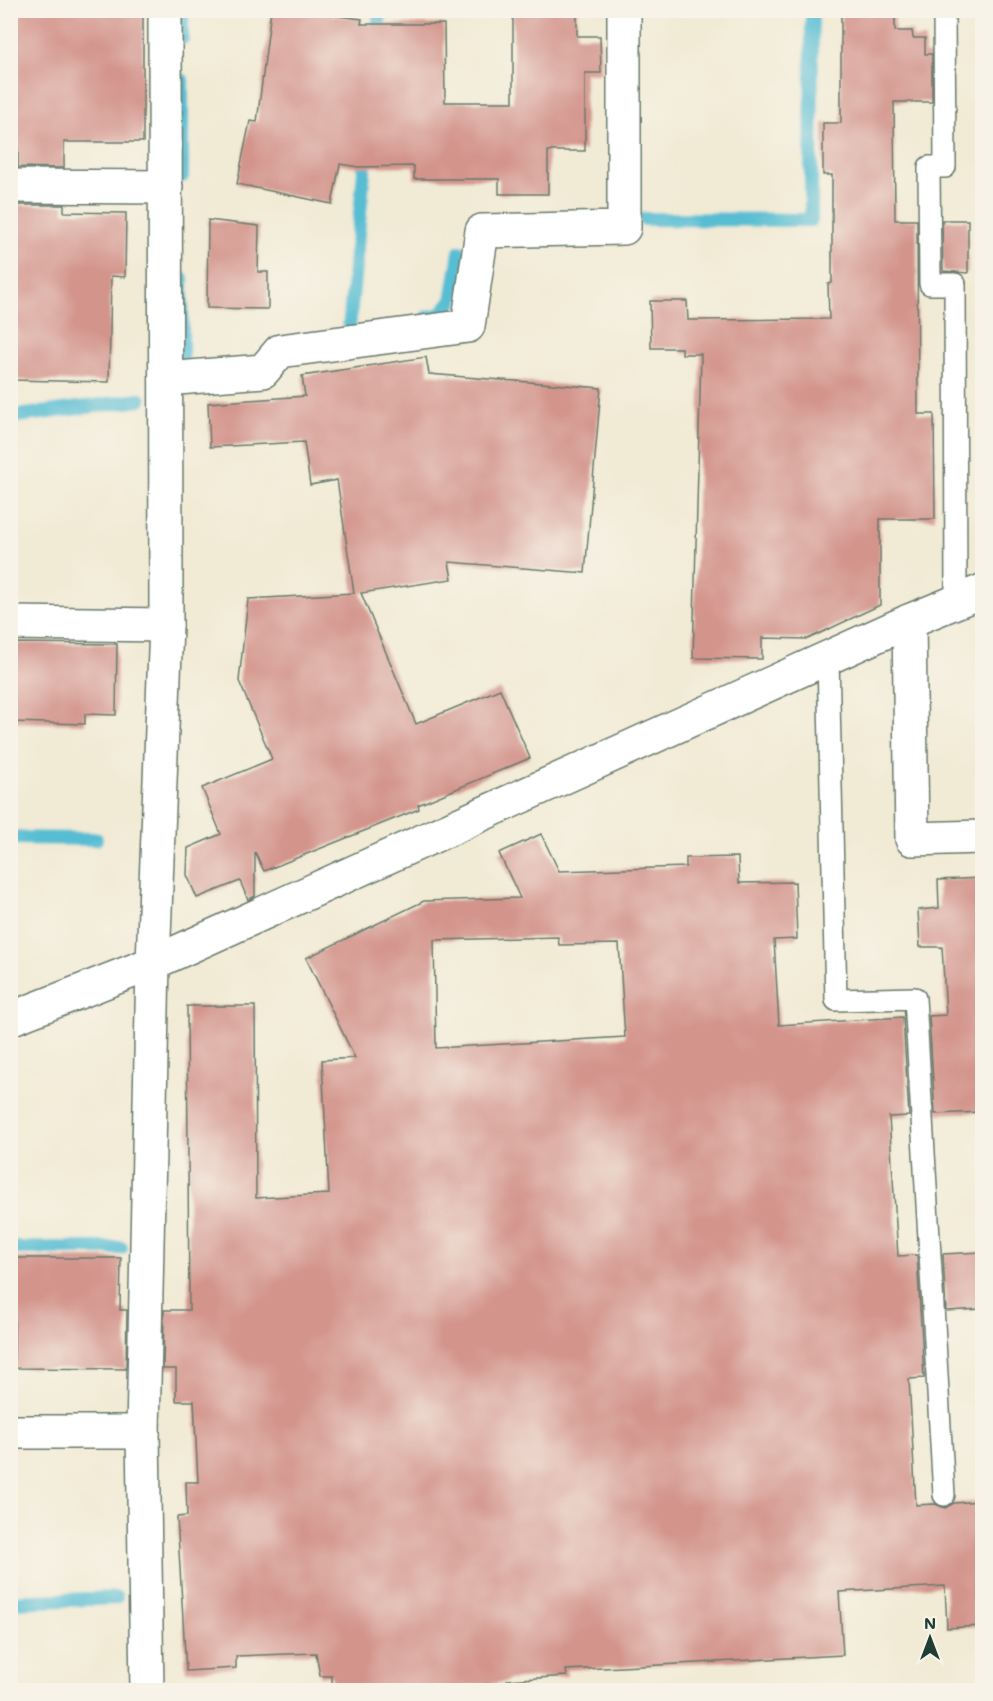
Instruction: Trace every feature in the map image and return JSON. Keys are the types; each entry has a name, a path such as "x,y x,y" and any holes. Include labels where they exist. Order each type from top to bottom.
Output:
{"street":[{"path":"147,1690 143,1432 153,963 166,625 165,10"},
{"path":"166,379 264,371 280,351 468,326 482,231 624,228 624,10"},
{"path":"10,186 166,187"},
{"path":"10,1019 153,963 909,621 969,596"},
{"path":"909,621 912,839 982,837"},
{"path":"10,623 166,625"},
{"path":"10,1432 143,1432"}],"lane":[{"path":"944,10 945,166 929,166 930,284 955,284 969,596"},
{"path":"828,658 836,1000 915,998 944,1495"}],"building":[{"path":"10,10 143,10 143,142 64,142 64,168 18,167 18,142 10,142"},
{"path":"271,10 323,10 322,14 362,19 361,24 444,24 445,102 513,102 513,10 577,10 577,36 600,36 601,73 585,73 585,151 548,151 548,194 499,194 499,179 414,179 414,166 358,167 340,164 332,204 237,184 250,121 257,122"},
{"path":"841,10 895,10 895,31 912,31 913,38 925,38 925,54 932,54 932,102 894,102 895,220 917,220 918,414 934,414 935,519 880,519 880,605 808,639 762,638 762,659 693,658 701,354 682,354 682,348 651,348 650,301 687,301 688,320 829,319 828,284 832,283 832,175 823,175 823,123 841,123"},
{"path":"18,205 64,205 64,212 126,213 125,277 111,276 109,382 10,380 10,211 18,211"},
{"path":"208,220 259,226 258,272 268,272 268,309 207,308"},
{"path":"942,220 968,220 968,273 943,271"},
{"path":"426,357 429,374 601,388 585,573 449,562 452,579 361,593 416,724 500,689 530,758 418,805 419,809 264,871 255,852 255,896 248,900 240,881 197,898 187,875 188,848 221,834 202,788 272,759 239,681 248,599 354,593 337,480 310,485 304,442 210,447 208,403 305,396 302,376"},
{"path":"10,643 117,644 116,715 85,714 85,724 10,722"},
{"path":"541,834 559,871 686,867 686,858 738,857 739,883 795,882 797,939 774,940 779,1025 903,1017 909,1116 889,1117 898,1256 917,1255 924,1378 909,1379 916,1505 935,1504 945,1508 954,1503 982,1501 982,1626 947,1628 945,1586 839,1592 843,1655 566,1670 567,1676 507,1680 507,1682 437,1690 332,1690 332,1676 320,1676 316,1653 236,1656 236,1668 186,1671 177,1517 187,1516 186,1482 198,1482 194,1401 176,1401 176,1369 163,1369 164,1310 189,1310 187,1006 255,1006 256,1198 329,1194 322,1060 355,1058 306,958 424,901 520,898 499,853","holes":["558,937 559,945 619,944 625,1037 436,1048 434,940"]},
{"path":"982,878 982,1112 935,1114 929,1016 946,1015 942,947 920,947 918,910 939,908 938,880"},
{"path":"982,1252 982,1309 946,1311 943,1254"},
{"path":"15,1258 121,1258 120,1310 127,1310 126,1369 14,1368"}],"waterway":[{"path":"182,10 182,38"},
{"path":"377,41 380,10"},
{"path":"645,219 811,220 812,10"},
{"path":"182,80 182,176"},
{"path":"349,329 366,150"},
{"path":"427,317 440,315 452,301 460,252"},
{"path":"182,279 182,364"},
{"path":"10,417 140,400"},
{"path":"10,838 96,839"},
{"path":"10,1248 121,1248"},
{"path":"10,1602 116,1598"}]}
